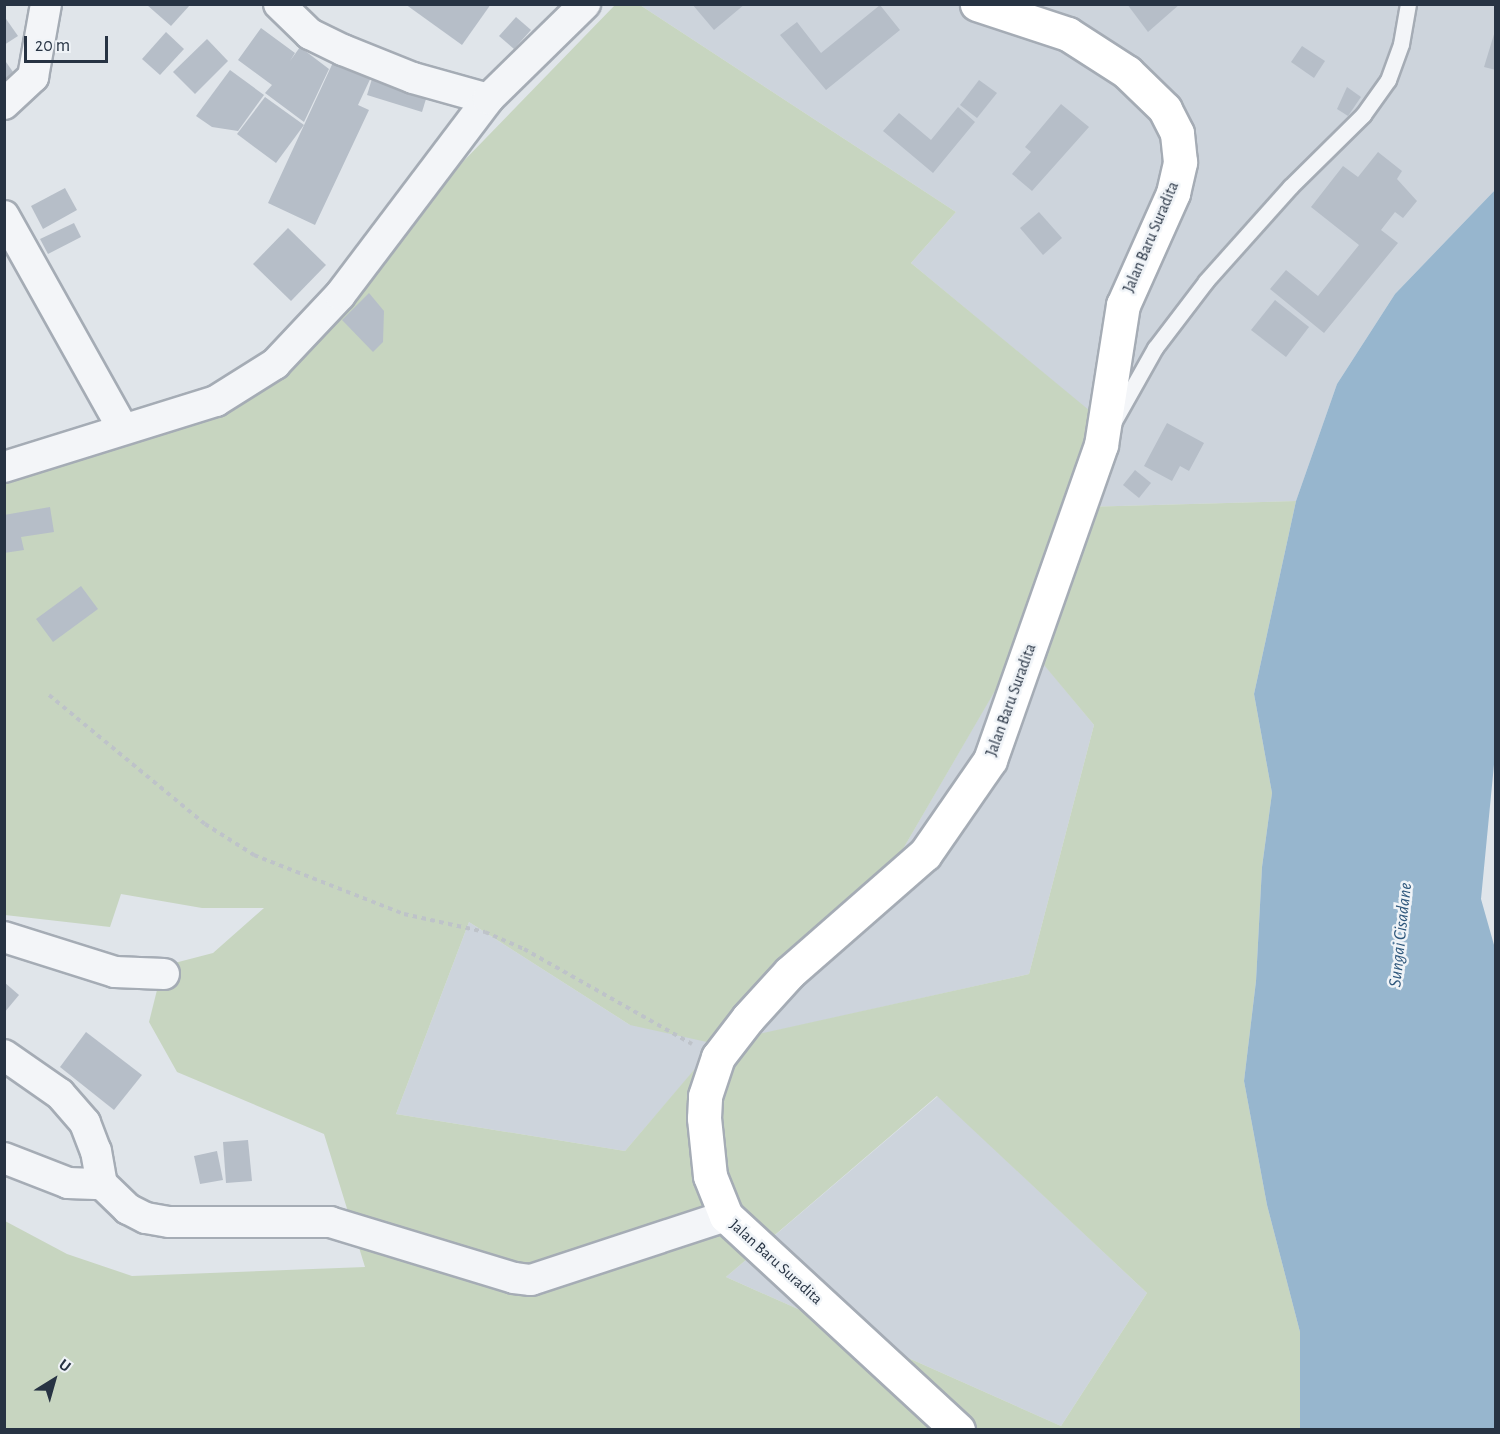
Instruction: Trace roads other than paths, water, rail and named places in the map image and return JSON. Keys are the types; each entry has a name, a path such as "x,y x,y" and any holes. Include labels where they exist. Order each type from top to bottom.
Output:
{"main road":[{"name":"Jalan Baru Suradita","path":"958,1430 726,1216 710,1176 705,1148 705,1096 718,1058 790,972 925,855 990,760 1101,445 1122,305 1173,193 1180,162 1177,133 1158,103 1097,50 1068,34 977,4"}],"street":[{"path":"4,104 33,76 46,4"},
{"path":"279,4 310,34 343,50 413,78 488,99"},
{"path":"4,467 216,401 275,364 340,295 488,99 585,4"},
{"path":"4,216 123,429"},
{"path":"4,937 115,972 164,974"},
{"path":"4,1055 60,1094 85,1124 96,1151 102,1184 128,1209 146,1218 169,1222 330,1222 372,1232 514,1278 531,1280 726,1216"},
{"path":"4,1158 57,1180 102,1184"}],"lane":[{"path":"1101,445 1155,348 1206,280 1290,187 1363,115 1388,80 1401,44 1408,4"}],"water":[{"name":"Sungai Cisadane","path":"1495,190 1496,744 1481,899 1496,952 1495,1429 1300,1429 1300,1332 1267,1205 1244,1081 1256,981 1262,867 1272,793 1254,694 1296,501 1337,384 1395,294"}]}
